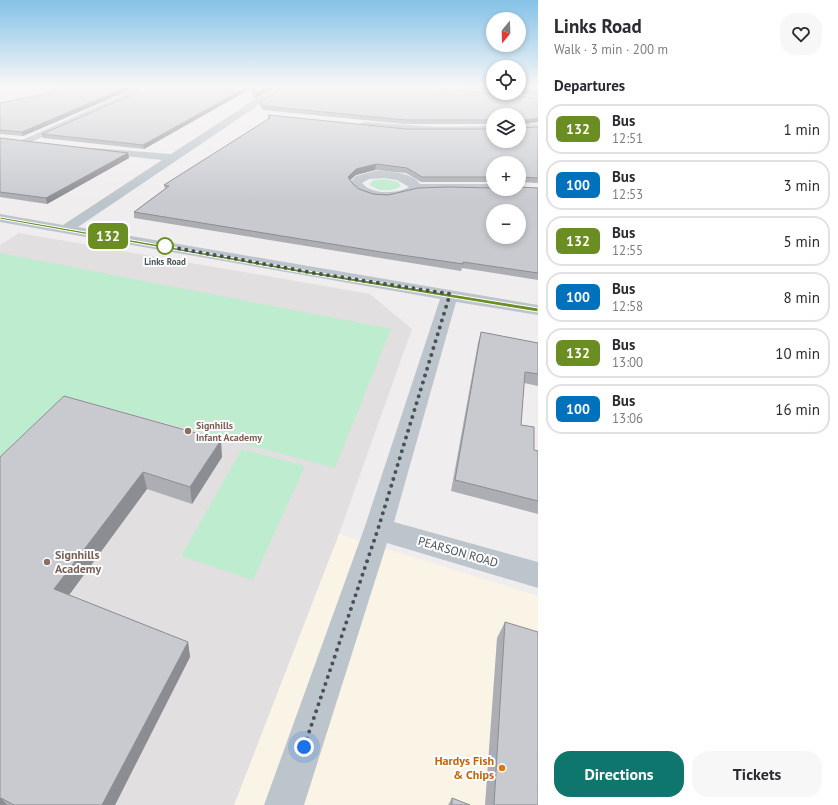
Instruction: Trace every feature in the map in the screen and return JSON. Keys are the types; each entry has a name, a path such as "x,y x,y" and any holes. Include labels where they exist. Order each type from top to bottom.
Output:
{"street":[{"path":"45,144 19,141 58,125"},
{"path":"66,229 223,125"},
{"path":"362,125 432,130 486,129"},
{"path":"526,128 538,127"},
{"path":"526,130 538,136"},
{"path":"91,149 174,158"},
{"path":"415,188 486,188"},
{"path":"0,218 314,273 450,294 538,310"},
{"path":"284,805 378,529 450,294"},
{"name":"PEARSON ROAD","path":"378,529 538,575"}],"shaded area":[{"name":"Signhills Infant Academy","path":"19,233 370,294 412,329 339,534 234,805 0,805 0,245"},
{"path":"339,534 538,596 538,805 234,805"}],"green space":[{"path":"385,179 398,182 401,186 389,190 380,190 369,184 374,180"},
{"path":"0,253 391,329 335,468 72,398 10,459 0,455"},
{"path":"242,449 305,466 253,580 181,556"}],"building":[{"path":"0,125 39,125 22,132 0,130"},
{"path":"64,125 180,125 143,145 42,134"},
{"path":"260,125 362,125 406,129 486,129 486,148 526,148 526,128 538,127 538,178 526,177 526,156 486,156 486,177 422,177 407,168 376,164 356,169 348,177 359,189 373,194 388,195 418,188 448,187 486,188 486,196 526,196 526,187 538,188 538,273 381,252 134,212 169,186 164,185"},
{"path":"0,138 128,153 46,198 0,192"},
{"path":"481,332 538,343 538,374 525,372 521,425 534,427 534,450 538,451 538,501 455,480"},
{"name":"Signhills Academy","path":"64,396 221,440 190,487 143,472 54,589 188,642 102,805 14,805 1,798 0,799 0,457"},
{"path":"505,622 538,632 538,805 494,805"},
{"path":"452,798 470,805 452,805"}],"bus line":[{"name":"132","path":"0,218 314,273 450,294 538,310"}],"place":[{"name":"Links Road","path":"165,246"},
{"name":"Signhills Infant Academy","path":"188,431"},
{"name":"Signhills Academy","path":"47,562"},
{"name":"Hardys Fish & Chips","path":"502,768"}],"route":[{"path":"165,246 314,273 450,294 378,529 304,747"}]}
